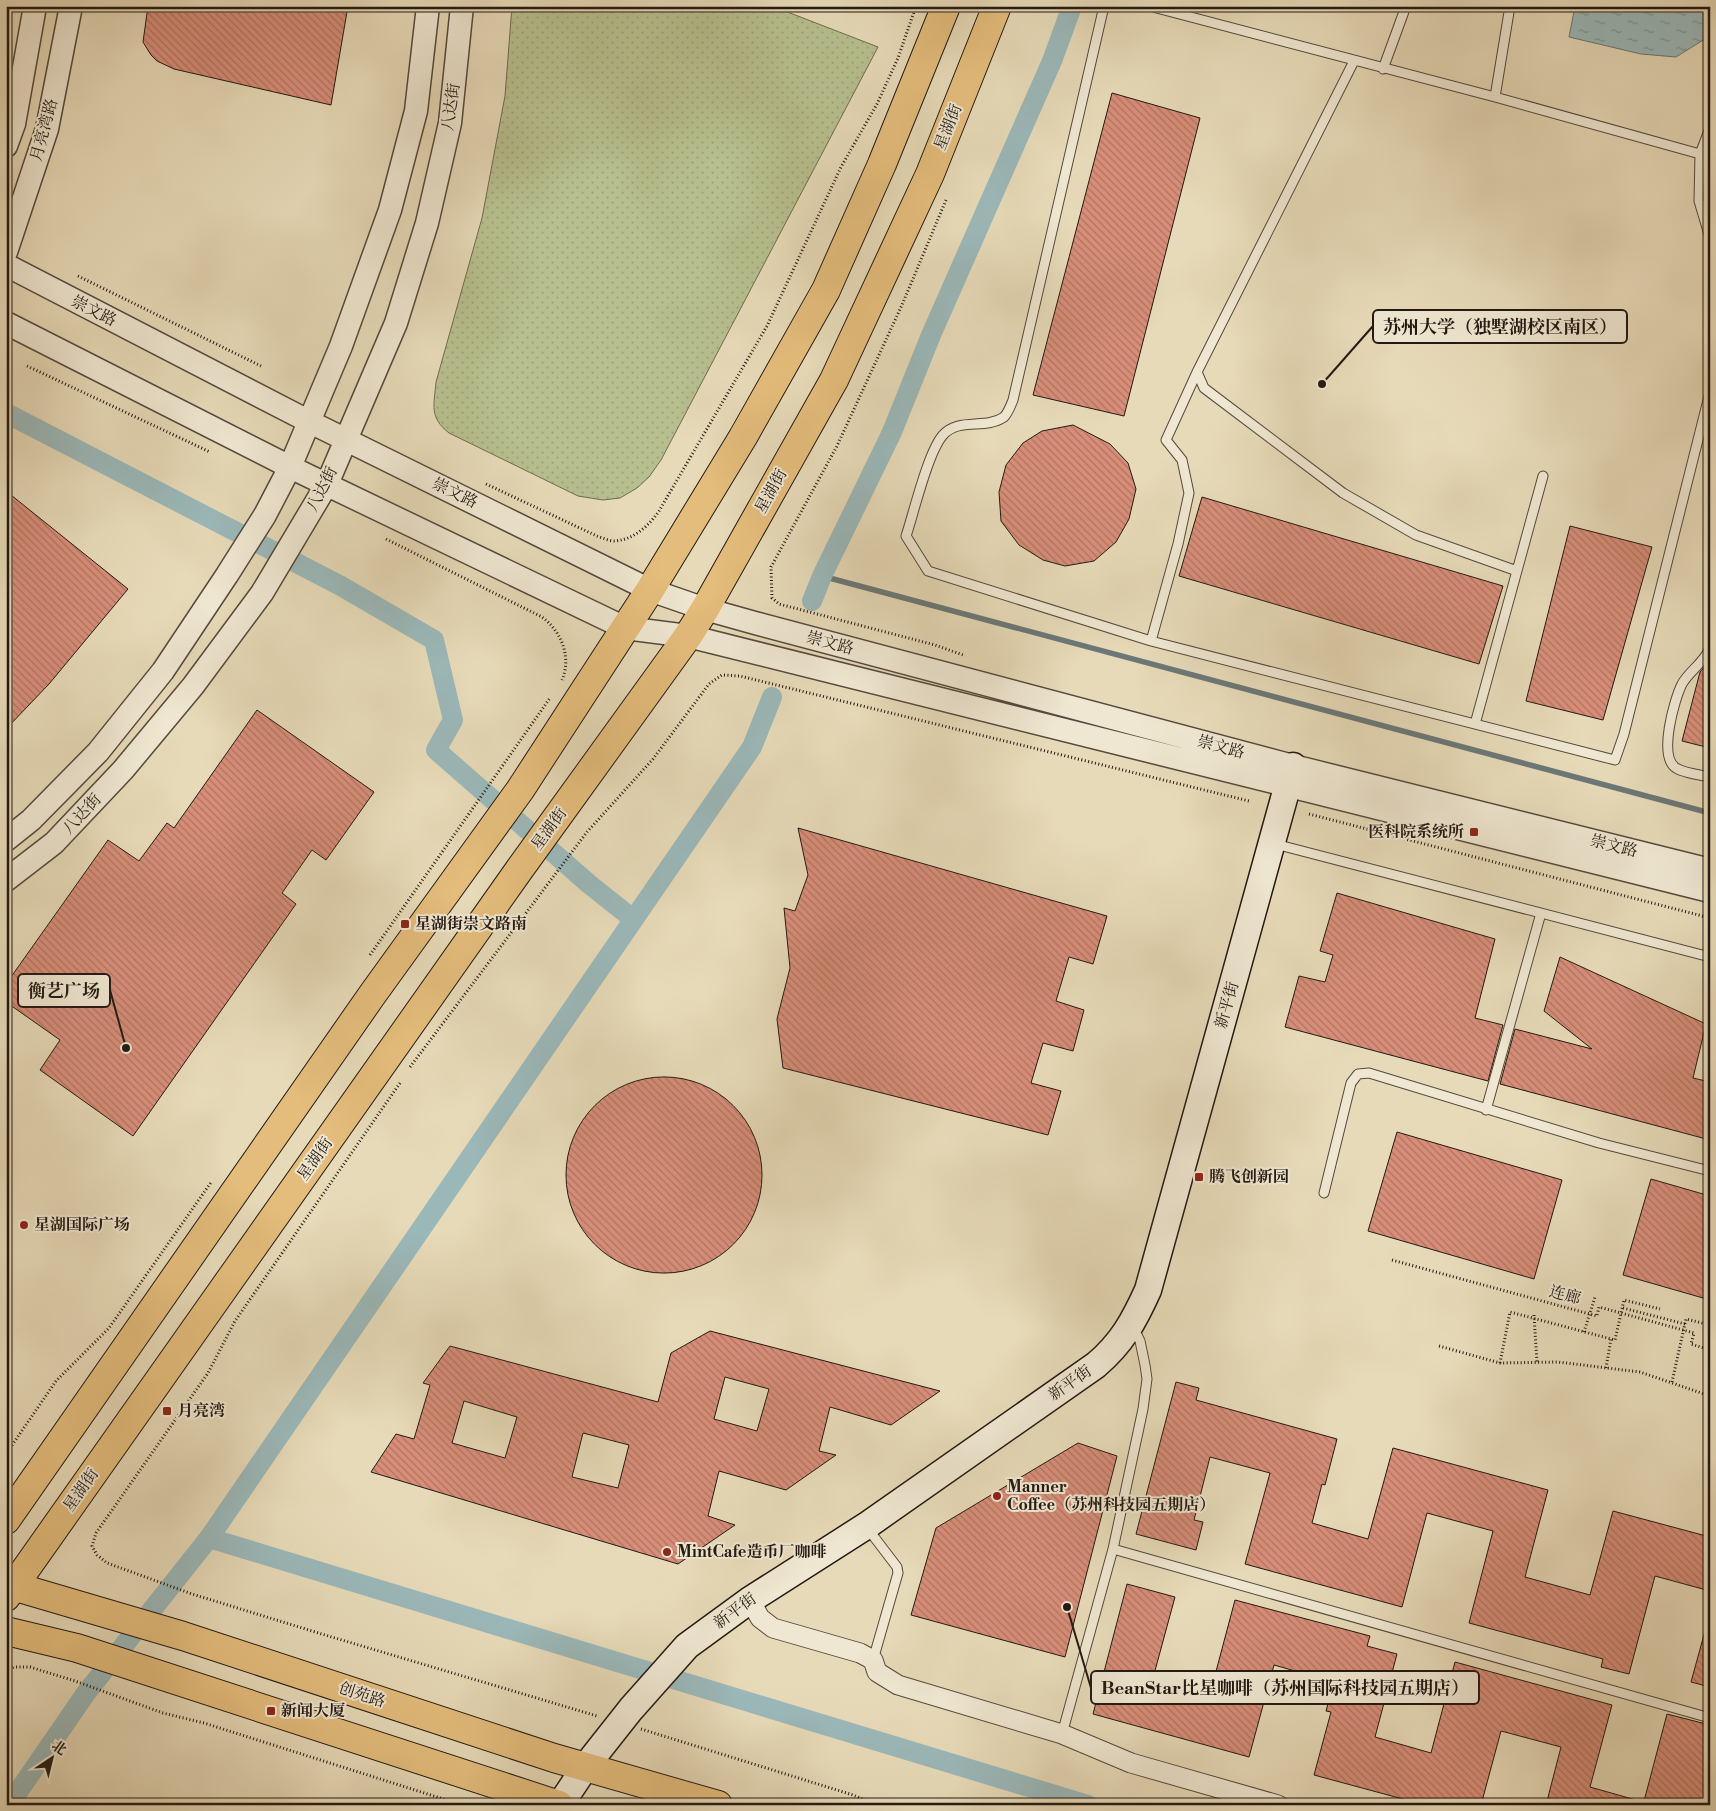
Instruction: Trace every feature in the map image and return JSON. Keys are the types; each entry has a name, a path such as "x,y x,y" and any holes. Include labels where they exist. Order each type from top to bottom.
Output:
{"main road":[{"path":"6,1520 372,994 520,790 650,590 744,437 826,290 882,164 946,6"},
{"name":"星湖街","path":"9,1589 556,818 688,636 705,609 834,380 930,174 997,6"},
{"name":"新平街","path":"559,1805 586,1766 626,1716 688,1646 750,1600 866,1526 1096,1365 1111,1352 1131,1324 1148,1290 1290,775"},
{"name":"创苑路","path":"9,1589 99,1611 183,1636 544,1755 718,1805"},
{"path":"6,1631 77,1648 559,1805"}],"street":[{"name":"月亮湾路","path":"6,146 14,124 35,6"},
{"name":"月亮湾路","path":"6,252 47,129 71,6"},
{"name":"八达街","path":"6,840 31,820 98,752 163,672 228,575 265,515 290,467 342,346 390,210 416,111 428,6"},
{"name":"八达街","path":"6,880 54,843 123,770 193,686 262,593 327,484 396,323 427,224 450,123 462,6"},
{"name":"崇文路","path":"6,265 310,422 650,590 705,609 1290,775 1710,891"},
{"name":"崇文路","path":"6,323 290,467 625,628 688,636 851,677 1710,870"},
{"path":"750,1600 760,1618 773,1628 860,1653 873,1660 877,1672 898,1685 1062,1734 1131,1763 1278,1805"}],"lane":[{"path":"1104,6 1013,400 1005,416 989,423 956,425 943,435 932,454 906,536 928,571 1151,641 1615,760 1624,734 1710,392"},
{"path":"1149,6 1383,69 1494,96 1700,154"},
{"path":"1383,69 1406,6"},
{"path":"1494,96 1510,6"},
{"path":"1151,641 1178,544 1189,492 1182,460 1166,440 1197,372 1354,61"},
{"path":"1710,128 1700,154 1699,201 1710,238"},
{"path":"1197,372 1204,388 1343,493 1416,535 1517,571"},
{"path":"1475,724 1543,476"},
{"path":"1710,648 1706,658 1682,684 1669,725 1668,748 1669,760 1676,768 1710,777"},
{"path":"1272,843 1710,957"},
{"path":"1486,1110 1541,913"},
{"path":"1324,1193 1351,1083 1358,1074 1369,1073 1599,1143 1710,1171"},
{"path":"1062,1734 1113,1549 1143,1409 1147,1379 1140,1341 1131,1324"},
{"path":"866,1526 897,1567 898,1573 873,1660"},
{"path":"1113,1549 1710,1718"}],"path":[{"path":"482,482 599,537 613,541 633,535 649,525 767,326 840,166 884,88 898,58 916,6"},
{"path":"775,560 837,446 902,305 946,198"},
{"path":"78,276 261,366"},
{"path":"27,366 213,453"},
{"path":"386,538 542,617 551,624 558,632 565,655 566,670 558,687"},
{"path":"408,1070 587,832 653,759 709,684 722,675 749,678 1249,801"},
{"path":"370,955 552,695"},
{"path":"1309,814 1710,918"},
{"path":"403,1078 235,1321 208,1373 96,1533 92,1546 96,1556 107,1563 192,1594 546,1702 626,1716 853,1795 876,1805"},
{"path":"6,1454 56,1381 109,1328 217,1174"},
{"name":"连廊","path":"1392,1260 1597,1316 1599,1307 1694,1333 1690,1344 1710,1350"},
{"path":"1584,1332 1595,1297"},
{"path":"1606,1368 1611,1340 1614,1340 1624,1300 1660,1309"},
{"path":"1622,1308 1685,1324"},
{"path":"1500,1363 1510,1312 1534,1316 1611,1340"},
{"path":"1534,1316 1536,1363"},
{"path":"1672,1382 1686,1319 1710,1325"},
{"path":"1439,1346 1500,1363 1558,1362 1640,1372 1710,1396"},
{"path":"6,1670 14,1667 30,1667 163,1713 204,1723 462,1805"}],"green space":[{"path":"512,6 772,6 878,47 661,460 649,477 637,488 620,498 603,500 578,496 449,433 438,422 434,411 436,382 482,218 505,96"}],"water":[{"path":"1575,6 1710,6 1710,31 1705,39 1676,57 1641,54 1569,37"}],"building":[{"path":"148,6 348,6 331,105 174,69 157,61 143,42"},
{"path":"1112,93 1200,118 1124,416 1033,395"},
{"path":"1073,425 1110,444 1128,463 1136,489 1129,519 1116,542 1094,561 1065,566 1043,560 1019,545 1001,521 999,492 1006,465 1023,443 1042,431"},
{"path":"6,491 128,589 49,684 6,729"},
{"path":"1202,497 1503,586 1479,664 1179,576"},
{"path":"1570,526 1652,547 1603,720 1526,701"},
{"path":"1710,661 1710,748 1682,741 1700,672"},
{"path":"257,710 374,792 326,860 312,850 282,893 296,904 133,1136 40,1070 60,1040 6,1002 6,984 108,840 139,861 167,823 174,828"},
{"path":"798,828 1107,916 1093,964 1069,957 1056,1001 1084,1010 1073,1051 1043,1043 1031,1083 1061,1091 1048,1135 783,1068 777,1019 790,968 784,908 795,911 808,875"},
{"path":"1337,893 1495,939 1475,1018 1503,1025 1488,1081 1285,1027 1299,976 1325,982 1333,955 1320,951"},
{"path":"1560,957 1706,1024 1693,1078 1710,1082 1710,1140 1500,1084 1515,1029 1592,1049 1544,1011"},
{"path":"654,1077 674,1077 710,1088 719,1093 740,1113 755,1137 762,1165 762,1185 755,1213 746,1230 726,1251 702,1266 674,1273 654,1273 626,1266 609,1257 582,1230 570,1203 566,1185 566,1165 573,1137 582,1120 609,1093 636,1081"},
{"path":"1397,1132 1562,1180 1534,1279 1368,1231"},
{"path":"1651,1179 1710,1196 1710,1300 1623,1275"},
{"path":"710,1331 940,1391 891,1425 830,1407 819,1451 836,1455 786,1490 719,1471 708,1516 735,1525 678,1564 371,1472 396,1434 414,1439 430,1385 423,1383 450,1346 658,1402 671,1353","holes":["725,1377 769,1389 757,1431 714,1419","464,1401 517,1417 505,1458 452,1443","583,1433 629,1445 618,1488 572,1477"]},
{"path":"1176,1382 1199,1388 1196,1400 1337,1439 1325,1485 1322,1484 1312,1523 1368,1539 1393,1448 1548,1490 1525,1577 1590,1595 1613,1511 1710,1537 1710,1591 1655,1576 1629,1674 1601,1667 1603,1659 1469,1623 1493,1531 1427,1513 1402,1607 1245,1564 1270,1473 1210,1457 1194,1520 1203,1522 1196,1550 1136,1534"},
{"path":"1078,1443 1117,1456 1065,1657 911,1615 936,1528"},
{"path":"1127,1584 1175,1597 1153,1678 1210,1694 1235,1600 1370,1636 1367,1646 1397,1654 1375,1737 1431,1753 1455,1662 1612,1705 1590,1787 1636,1800 1636,1805 1546,1805 1561,1747 1501,1731 1481,1805 1425,1805 1314,1775 1331,1712 1326,1711 1334,1682 1274,1665 1249,1757 1093,1714"},
{"path":"1705,1631 1710,1632 1710,1687 1691,1682"},
{"path":"1667,1714 1710,1725 1710,1805 1643,1805"}],"waterway":[{"path":"812,601 822,576 892,432 931,335 1052,61 1071,9"},
{"path":"6,413 341,586 434,640 453,720 436,750 589,884 633,919"},
{"path":"822,576 1710,813"},
{"path":"772,697 752,747 209,1538 1088,1805"},
{"path":"9,1805 86,1693 209,1538"}],"place":[{"name":"苏州大学（独墅湖校区南区）","path":"1322,384"},
{"name":"医科院系统所","path":"1474,832"},
{"name":"星湖街崇文路南","path":"405,924"},
{"name":"衡艺广场","path":"126,1048"},
{"name":"腾飞创新园","path":"1199,1177"},
{"name":"星湖国际广场","path":"24,1225"},
{"name":"月亮湾","path":"167,1411"},
{"name":"Manner Coffee（苏州科技园五期店）","path":"997,1496"},
{"name":"MintCafe造币厂咖啡","path":"667,1552"},
{"name":"BeanStar比星咖啡（苏州国际科技园五期店）","path":"1067,1607"},
{"name":"新闻大厦","path":"271,1711"}]}
